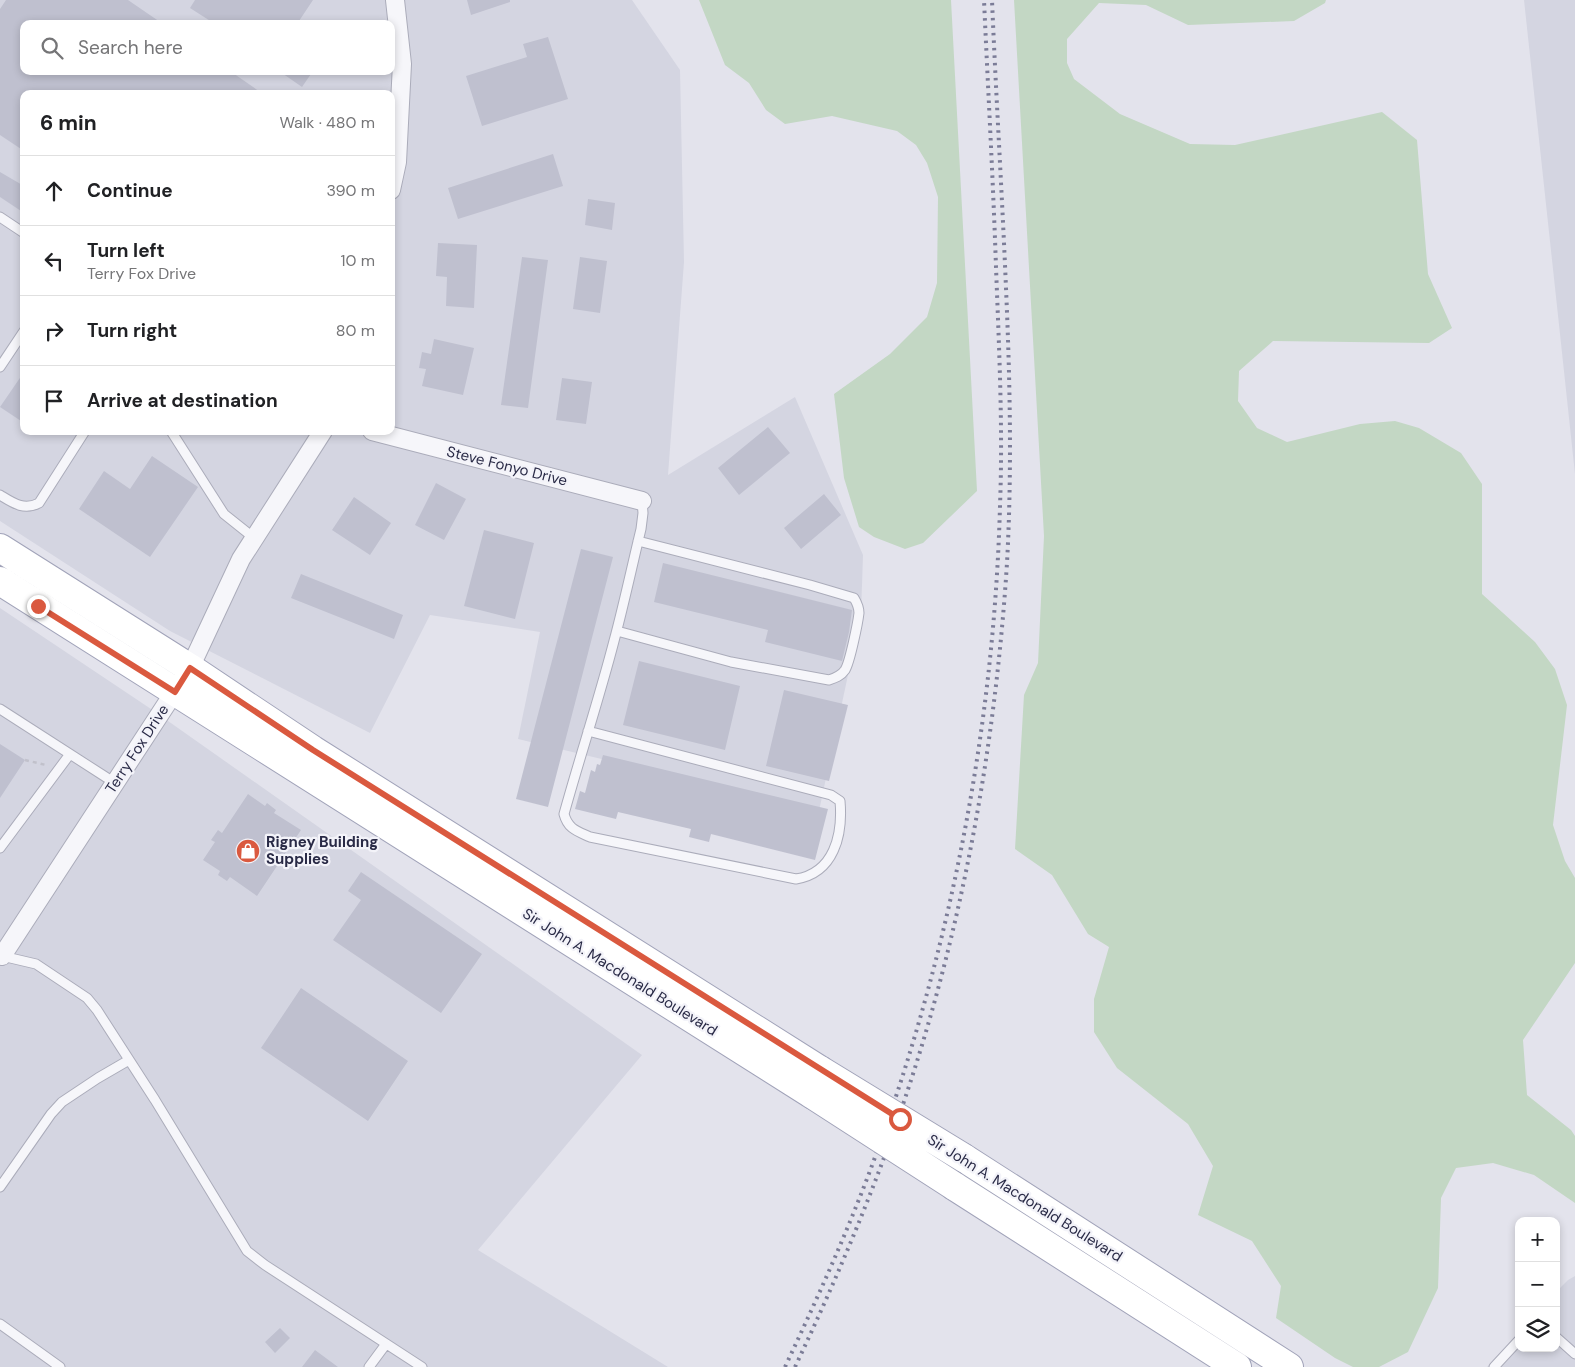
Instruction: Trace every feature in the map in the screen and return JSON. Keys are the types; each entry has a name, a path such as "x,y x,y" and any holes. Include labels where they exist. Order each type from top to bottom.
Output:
{"main road":[{"name":"Sir John A. Macdonald Boulevard","path":"0,548 190,668 817,1082 954,1186 1237,1367"},
{"name":"Sir John A. Macdonald Boulevard","path":"0,581 175,692 817,1082 964,1158 1289,1367"}],"street":[{"path":"394,0 402,64 395,171"},
{"name":"Terry Fox Drive","path":"1,955 190,668 241,559 320,435"},
{"name":"Steve Fonyo Drive","path":"387,435 642,501"}],"lane":[{"path":"0,217 20,230"},
{"path":"0,368 20,337"},
{"path":"0,495 17,506 32,507 39,502 81,435"},
{"path":"174,435 224,514 254,538"},
{"path":"588,731 831,795 840,801 841,816 836,843 828,862 820,870 807,877 796,879 590,837 574,830 566,822 564,814 588,731 617,631 638,541 643,513 642,501"},
{"path":"617,631 731,662 829,680 838,677 846,669 849,659 859,612 854,598 638,541"},
{"path":"0,709 115,783"},
{"path":"0,848 70,754"},
{"path":"1,955 36,964 87,998 97,1010 247,1251 265,1265 422,1367"},
{"path":"0,1187 51,1114 62,1102 129,1060"},
{"path":"0,1324 60,1367"},
{"path":"1560,1341 1575,1354"},
{"path":"369,1367 386,1344"},
{"path":"1494,1367 1515,1344"}],"path":[{"path":"25,760 46,765"}],"shaded area":[{"path":"0,0 632,0 680,70 684,262 668,475 795,397 863,555 861,614 819,811 518,739 540,632 430,615 370,733 170,631 0,521"},
{"path":"1524,0 1575,0 1575,474 1560,334"},
{"path":"0,608 151,709 642,1055 478,1250 668,1367 0,1367"},
{"path":"1575,1276 1575,1367 1487,1367 1515,1337 1515,1352 1560,1352 1560,1288"}],"green space":[{"path":"699,0 951,0 977,491 923,543 905,549 874,537 859,527 844,478 834,394 890,354 927,317 937,283 938,197 927,163 916,145 897,131 832,116 785,124 766,110 749,83 725,65"},
{"path":"1014,0 1326,0 1325,3 1294,21 1188,25 1146,5 1099,3 1067,39 1067,63 1074,79 1120,114 1190,144 1235,145 1382,112 1417,140 1428,274 1452,328 1429,343 1273,341 1239,371 1238,401 1257,428 1287,442 1360,424 1395,421 1419,428 1461,453 1482,484 1482,594 1535,642 1555,669 1567,705 1553,825 1565,861 1575,878 1575,963 1523,1040 1527,1095 1571,1130 1575,1136 1575,1203 1534,1175 1493,1163 1456,1168 1441,1198 1438,1288 1408,1352 1379,1367 1353,1367 1335,1358 1276,1318 1281,1286 1252,1241 1198,1215 1213,1166 1188,1124 1117,1068 1094,1032 1094,999 1109,947 1088,934 1052,875 1015,849 1024,695 1038,663 1044,536"}],"building":[{"path":"6,0 128,0 157,20 20,20 20,75 236,75 257,90 20,90 20,148 0,135 0,9"},
{"path":"195,0 313,0 300,20 209,20 190,8"},
{"path":"467,0 510,0 510,2 471,15"},
{"path":"548,37 568,99 482,126 466,76 527,57 523,44"},
{"path":"285,75 310,75 302,87"},
{"path":"553,154 563,186 458,219 448,188"},
{"path":"0,172 20,184 20,210 0,197"},
{"path":"588,199 615,203 612,230 585,225"},
{"path":"438,243 477,245 474,308 446,306 447,277 436,276"},
{"path":"522,257 548,260 528,408 501,405"},
{"path":"580,257 607,261 600,313 573,309"},
{"path":"434,339 474,348 463,395 422,386 426,369 419,368 422,352 431,354"},
{"path":"20,378 20,420 0,407"},
{"path":"562,378 592,382 586,424 556,420"},
{"path":"768,427 790,453 739,495 718,468"},
{"path":"152,456 198,487 150,557 79,509 104,471 130,489"},
{"path":"436,483 466,499 444,540 415,525"},
{"path":"824,494 841,515 801,549 784,528"},
{"path":"354,497 391,523 370,555 332,530"},
{"path":"484,530 534,543 515,619 464,606"},
{"path":"581,549 613,557 548,807 516,799"},
{"path":"663,563 852,610 842,661 765,642 768,630 654,602"},
{"path":"301,574 403,615 394,639 291,598"},
{"path":"639,661 740,686 725,750 623,725"},
{"path":"784,690 848,705 829,781 766,766"},
{"path":"0,744 25,760 0,798"},
{"path":"603,755 828,809 815,860 711,834 709,842 689,837 691,829 618,812 616,819 575,809 580,791 585,793 591,770 595,772 597,764 600,765"},
{"name":"Rigney Building Supplies","path":"248,794 265,806 267,803 276,810 274,813 301,830 257,896 230,877 227,881 218,875 220,871 203,860 215,842 211,840 218,830 222,833"},
{"path":"361,872 482,954 441,1013 333,940 361,900 348,891"},
{"path":"301,988 408,1061 368,1121 261,1048"},
{"path":"280,1328 290,1338 275,1353 265,1342"},
{"path":"315,1350 338,1367 302,1367"}],"railway":[{"path":"785,1367 854,1213 901,1081 925,1001 946,920 978,756 996,590 1001,476 999,357 984,0"},
{"path":"795,1367 859,1222 913,1074 932,1011 963,885 986,757 1002,628 1009,529 1010,460 1007,322 992,0"}],"place":[{"name":"Rigney Building Supplies","path":"248,851"}],"route":[{"path":"38,606 175,692 190,668 313,750 803,1060 900,1119"}]}
